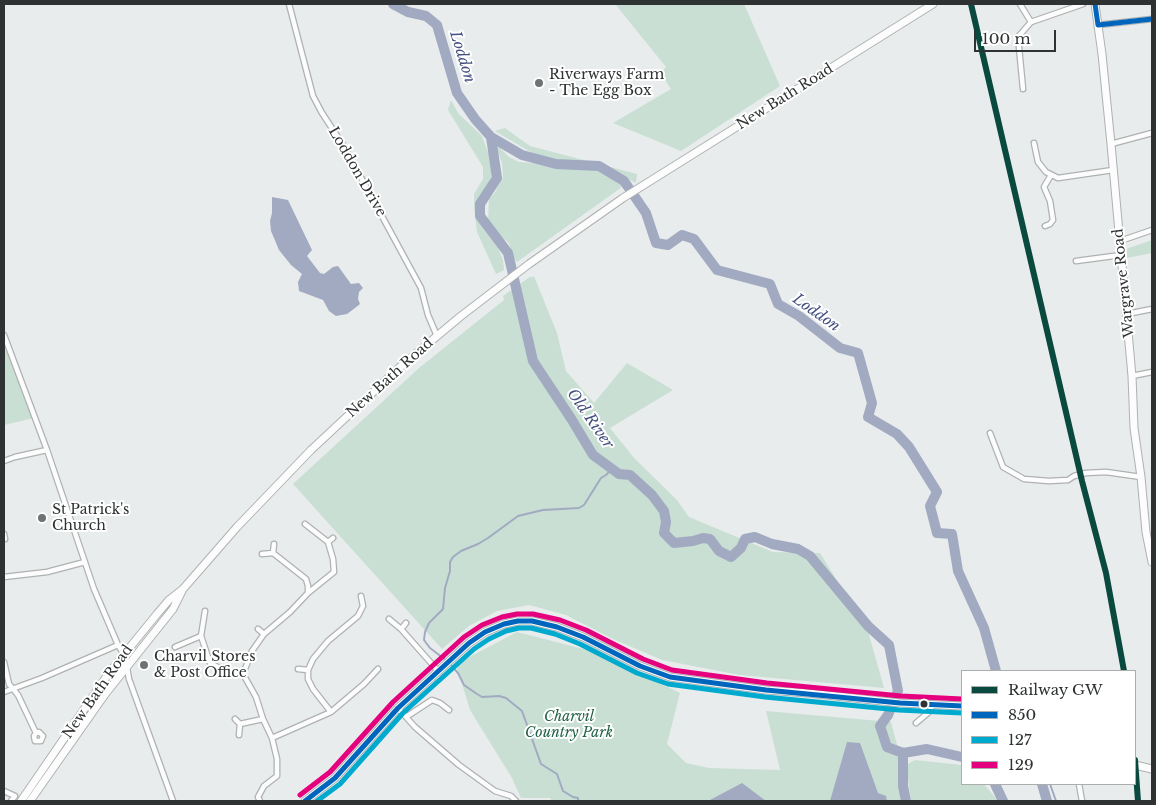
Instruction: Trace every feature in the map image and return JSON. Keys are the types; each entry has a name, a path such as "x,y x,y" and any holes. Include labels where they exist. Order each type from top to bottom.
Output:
{"main road":[{"name":"New Bath Road","path":"21,801 123,654 163,607 183,589 237,527 311,450 393,373 490,293 623,198 934,4"},
{"name":"Wargrave Road","path":"1095,4 1111,144 1127,314 1134,428 1142,477 1146,532 1152,562"},
{"name":"New Bath Road","path":"30,801 110,686 119,678 173,609 183,589"},
{"path":"305,801 335,778 398,708 469,643 485,632 504,624 532,621 557,627 583,636 640,666 670,677 766,690 808,692 900,703 961,706"},
{"path":"1138,766 1152,769"}],"street":[{"name":"Loddon Drive","path":"289,4 313,96 322,114 345,148 421,288 428,315 437,336"},
{"path":"1020,4 1031,22"},
{"path":"1023,89 1018,37 1031,22 1083,4"},
{"path":"1098,25 1152,19"},
{"path":"1022,83 1030,84"},
{"path":"1111,144 1152,133"},
{"path":"1034,143 1038,162 1046,172 1058,178 1113,170"},
{"path":"1045,226 1053,220 1050,201 1044,187 1051,175"},
{"path":"1120,241 1152,230"},
{"path":"1076,261 1121,255"},
{"path":"1127,314 1152,309"},
{"path":"4,335 47,450 98,598 128,666 129,679 173,801"},
{"path":"1132,376 1152,372"},
{"path":"990,433 1003,467 1024,479 1049,482 1068,480 1074,476 1086,473 1106,472 1142,477"},
{"path":"4,461 47,450"},
{"path":"243,674 252,651 264,634 290,612 308,593 334,572 333,558 328,542 305,524"},
{"path":"328,542 333,538"},
{"path":"273,553 274,544"},
{"path":"262,554 273,553 306,579 308,593"},
{"path":"4,577 47,572 85,562"},
{"path":"332,712 313,689 308,679 308,670 313,659 328,641 358,616 362,606 361,596"},
{"path":"205,611 201,636 210,663 227,672 243,674"},
{"path":"389,619 442,669"},
{"path":"401,629 406,623"},
{"path":"258,629 264,634"},
{"path":"342,629 346,634"},
{"path":"175,647 201,636"},
{"path":"4,692 118,645"},
{"path":"110,686 120,669 123,654"},
{"path":"4,662 9,684 18,695 36,733"},
{"path":"298,669 308,670"},
{"path":"272,738 332,712 378,669"},
{"path":"243,674 256,697 278,759 276,776 264,786 258,798 260,801"},
{"path":"119,678 129,679"},
{"path":"364,684 369,689"},
{"path":"406,717 432,700 449,710"},
{"path":"916,723 929,712 933,704"},
{"path":"398,708 415,727 459,765 495,791 511,796 516,801"},
{"path":"235,719 240,724"},
{"path":"240,724 263,719"},
{"path":"239,735 240,724"},
{"path":"1079,785 1082,801"},
{"path":"4,791 14,796 11,801"}],"green space":[{"path":"615,4 744,4 780,86 681,151 613,123 671,89 660,73 666,67"},
{"path":"451,100 458,113 482,136 492,163 492,175 478,204 478,217 481,226 498,248 503,260 504,270 496,274 477,232 474,194 483,179 483,167 448,110"},
{"path":"505,128 530,146 595,163 561,162 532,153 495,131"},
{"path":"498,146 509,157 519,162 597,168 622,183 622,187 517,262 513,257 509,243 490,228 488,222 489,199 494,194 503,177"},
{"path":"595,163 637,174 636,183"},
{"path":"1152,240 1152,253 1127,258 1126,249"},
{"path":"531,276 531,278 534,276 557,333 566,371 594,403 627,363 673,390 610,428 635,459 676,499 689,517 773,552 820,553 868,631 884,688 740,675 662,660 613,639 566,615 529,605 497,611 469,626 442,649 293,484 419,368 504,300 503,296"},
{"path":"4,349 8,352 34,418 4,425"},
{"name":"Charvil Country Park","path":"517,632 591,651 680,693 667,744 686,763 709,768 780,770 766,711 891,722 900,756 898,784 902,801 552,801 550,798 521,798 512,778 470,710 456,664"},
{"path":"915,760 961,765 961,785 985,785 998,801 911,801 906,765"}],"water":[{"path":"272,197 288,200 312,250 307,256 320,273 324,274 333,267 338,266 351,284 359,283 363,288 359,292 358,299 360,304 347,314 336,316 329,311 323,300 299,291 298,282 302,274 291,265 279,250 271,231"},
{"path":"847,742 860,743 878,793 886,796 887,801 830,801"},
{"path":"742,783 766,801 708,801"}],"waterway":[{"name":"Loddon","path":"393,4 408,12 426,16 437,25 457,93 475,119 491,137 522,155 556,164 599,166 624,181 646,213 656,243 668,245 682,235 694,239 717,270 770,284 778,304 799,316 840,348 858,353 872,403 868,417 897,434 909,447 937,492 930,506 937,533 952,534 958,571 984,628 996,670"},
{"name":"Old River","path":"491,137 497,178 480,204 480,216 508,253 533,361 593,455 619,474 630,475 652,495 664,511 666,522 664,533 674,543 703,538 710,539 719,551 731,557 741,548 745,539 755,537 772,544 798,549 810,556 868,626 889,645 898,691 888,715 880,726 887,747 903,753 927,749 961,757"},
{"path":"447,661 430,648 424,640 429,623 443,609 445,588 450,571 450,562 453,557 488,538 518,516 543,510 579,508 584,505 601,478 612,469"},
{"path":"450,664 458,673 464,685 477,694 482,697 499,696 506,698 522,711 541,764 557,774 563,791 578,798 578,801"},
{"name":"Old River","path":"903,753 903,786 906,801"},
{"name":"Old River","path":"995,785 1003,801"},
{"name":"Loddon","path":"1042,785 1047,801"},
{"path":"1050,785 1056,801"}],"rail line":[{"name":"GW","path":"971,4 1082,481 1106,573 1124,670"},
{"name":"GW","path":"1136,774 1138,801"}],"transit line":[{"name":"850","path":"1095,4 1098,25 1152,19"},
{"name":"129","path":"300,795 330,772 393,702 464,637 482,625 502,617 517,614 533,614 560,620 586,630 643,659 672,670 767,683 901,696 961,699"},
{"name":"850","path":"305,801 335,778 398,708 469,643 485,632 504,624 518,621 532,621 557,627 583,637 640,666 670,677 766,690 900,703 961,706"},
{"name":"127","path":"317,801 340,784 403,713 474,649 506,631 519,628 531,628 555,634 580,644 637,673 668,684 765,697 899,710 961,713"}],"place":[{"name":"Riverways Farm - The Egg Box","path":"539,83"},
{"name":"St Patrick's Church","path":"42,518"},
{"name":"Charvil Stores & Post Office","path":"144,665"}]}
